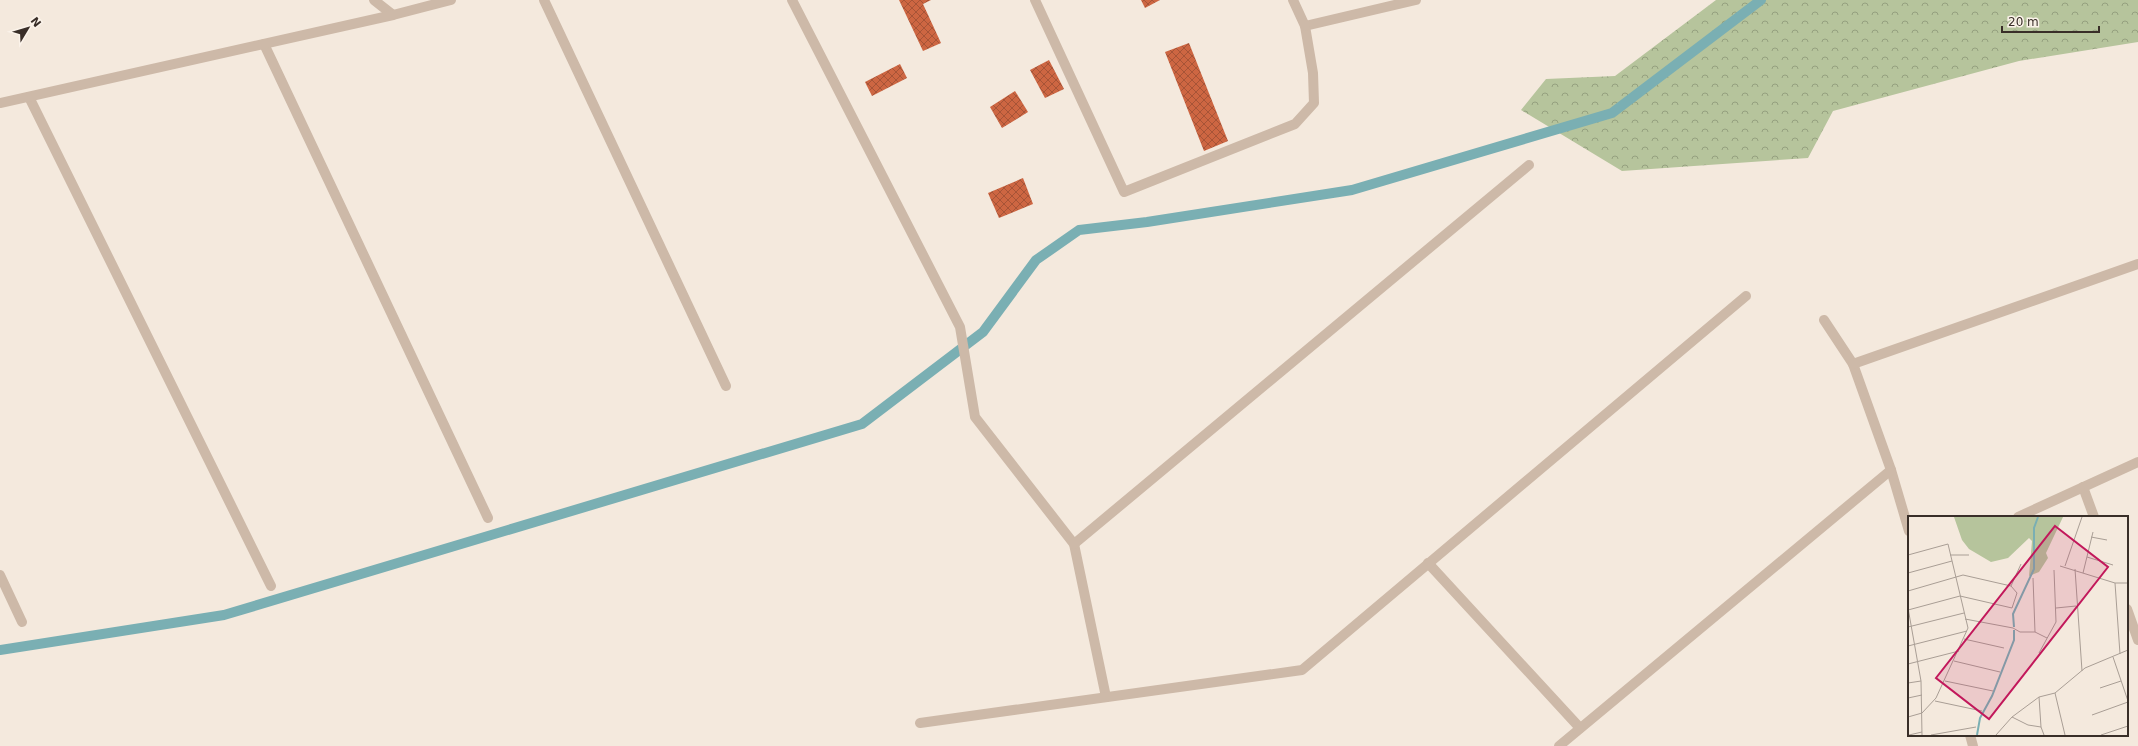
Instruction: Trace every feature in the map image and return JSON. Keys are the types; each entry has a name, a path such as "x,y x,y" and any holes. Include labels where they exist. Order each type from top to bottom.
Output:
{"street":[{"path":"374,0 393,15"},
{"path":"0,103 393,15 451,0"},
{"path":"544,0 726,386"},
{"path":"792,0 960,327 975,418 1074,544 1106,698"},
{"path":"1035,0 1124,192 1295,124 1314,103 1313,73 1305,26 1293,0"},
{"path":"1305,26 1416,0"},
{"path":"264,44 488,518"},
{"path":"29,97 271,586"},
{"path":"1074,544 1529,165"},
{"path":"1853,364 2138,264"},
{"path":"920,723 1302,670 1746,296"},
{"path":"1824,320 1853,364 1891,470 1908,528"},
{"path":"2020,516 2138,462"},
{"path":"1559,746 1891,470"},
{"path":"2083,487 2094,516"},
{"path":"1428,563 1580,728"},
{"path":"0,575 22,622"},
{"path":"2128,612 2138,640"},
{"path":"1970,736 1973,746"}],"green space":[{"path":"1716,0 2138,0 2138,42 2019,61 1833,111 1808,158 1622,171 1521,110 1546,79 1615,76"}],"building":[{"path":"899,0 931,0 923,4 941,43 923,51"},
{"path":"1141,0 1160,0 1145,8"},
{"path":"1189,43 1228,141 1204,151 1165,52"},
{"path":"1049,60 1064,89 1045,98 1030,70"},
{"path":"900,64 907,78 872,96 865,82"},
{"path":"1015,91 1028,112 1002,128 990,107"},
{"path":"1023,178 1033,204 999,218 988,193"}],"waterway":[{"path":"0,650 224,615 862,424 983,332 1036,260 1079,230 1147,222 1352,190 1612,113 1761,0"}]}
